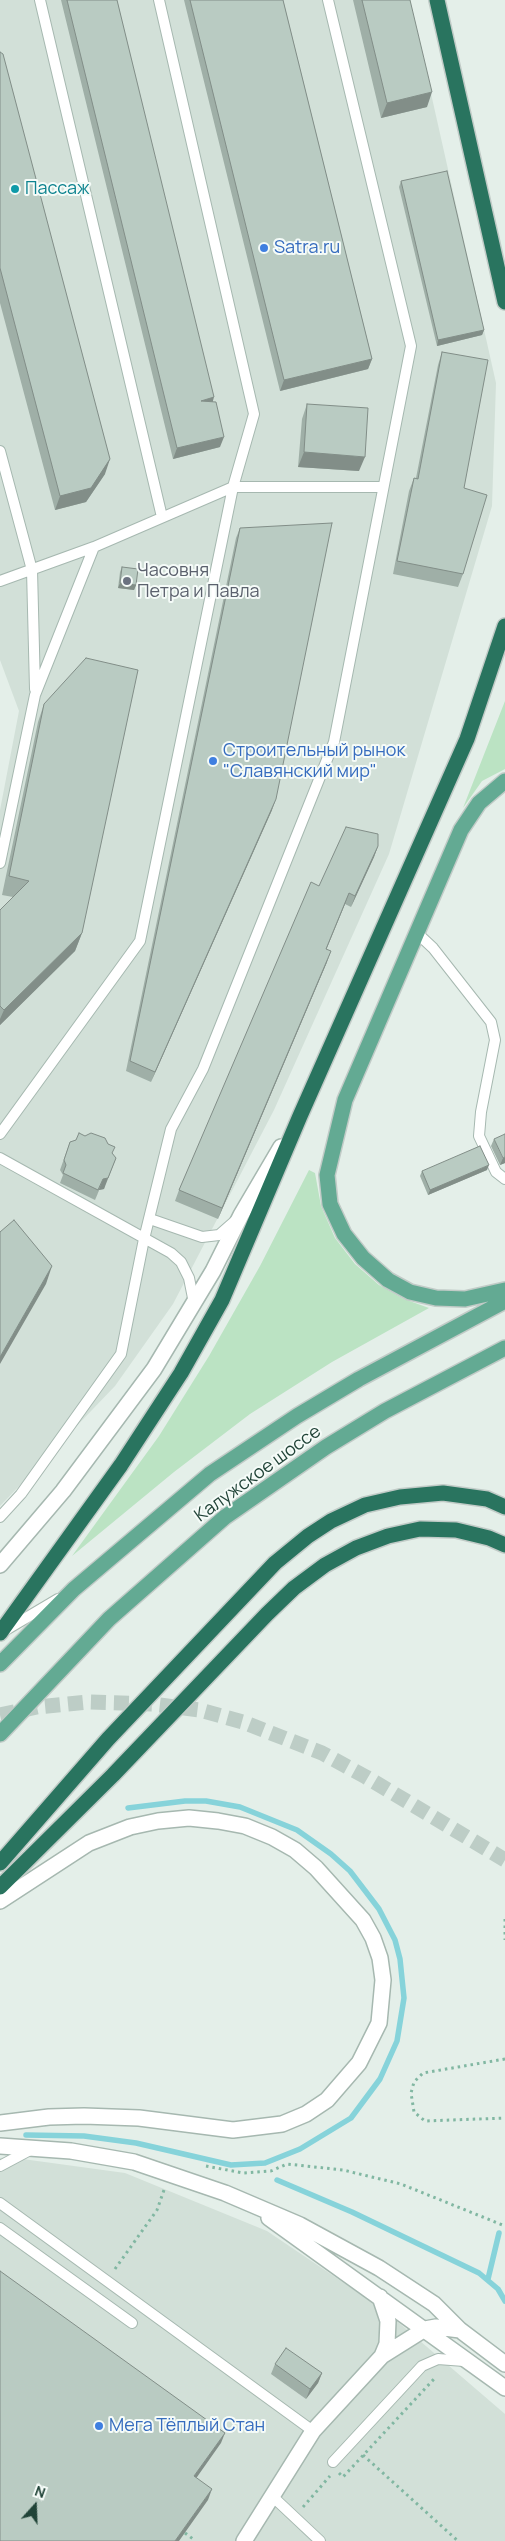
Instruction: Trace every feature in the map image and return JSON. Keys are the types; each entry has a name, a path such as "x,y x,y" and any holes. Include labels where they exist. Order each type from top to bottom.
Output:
{"highway":[{"path":"437,0 505,302"},
{"path":"0,1633 122,1465 181,1373 222,1300 300,1116 467,740 505,626"},
{"path":"0,1863 108,1738 275,1563 308,1536 331,1521 365,1504 400,1496 443,1493 487,1500 505,1507"},
{"path":"0,1887 113,1775 267,1614 294,1588 325,1565 356,1548 388,1536 420,1529 456,1530 489,1538 505,1546"}],"main road":[{"path":"505,781 480,803 461,830 345,1100 327,1175 330,1204 344,1234 363,1258 388,1280 410,1292 436,1298 465,1299 505,1290"},
{"name":"Калужское шоссе","path":"0,1664 74,1590 210,1474 297,1416 359,1379 505,1301"},
{"name":"Калужское шоссе","path":"0,1734 109,1619 225,1517 326,1447 385,1411 505,1348"}],"street":[{"path":"0,1565 63,1491 148,1377 194,1303 241,1215 300,1116"},
{"path":"0,1901 89,1843 130,1827 158,1821 188,1818 245,1826 272,1837 295,1850 316,1868 363,1920 373,1938 380,1958 383,1980 379,2023 372,2041 359,2063 327,2100 306,2114 282,2124 233,2130 139,2118 84,2116 49,2117 0,2123"},
{"path":"0,2146 108,2156 177,2176 244,2201 300,2225 379,2268 434,2304 460,2330 505,2364"},
{"path":"244,2201 505,2388"},
{"path":"380,2297 388,2321 387,2344 382,2356"},
{"path":"244,2541 271,2495 313,2431 382,2356 425,2329 436,2327 460,2330"}],"lane":[{"path":"40,0 162,517"},
{"path":"0,1134 140,941 233,487 254,414 159,0"},
{"path":"0,1517 21,1494 122,1354 144,1239 171,1129 203,1069 334,742 382,487 411,346 328,0"},
{"path":"0,451 32,570 35,695"},
{"path":"0,581 94,547 233,487 382,487"},
{"path":"0,862 35,695 94,547"},
{"path":"417,932 433,948 491,1022 495,1040 481,1112 479,1136 496,1172 505,1179"},
{"path":"0,1158 171,1253 181,1262 189,1278 194,1303"},
{"path":"150,1219 202,1237 219,1235 241,1215"},
{"path":"0,1633 74,1590"},
{"path":"0,2166 33,2148"},
{"path":"0,2204 313,2431"},
{"path":"0,2228 132,2323"},
{"path":"333,2462 422,2366 438,2359 448,2358 473,2364"},
{"path":"271,2495 320,2541"}],"path":[{"path":"505,1919 505,1940"},
{"path":"505,2059 424,2073 414,2082 411,2093 414,2112 425,2121 505,2118"},
{"path":"199,2165 243,2173 265,2172 287,2164 358,2173 410,2187 505,2226"},
{"path":"112,2272 157,2210 167,2184 177,2176"},
{"path":"363,2455 458,2541"},
{"path":"184,2533 193,2539 192,2541"}],"shaded area":[{"name":"Строительный рынок \"Славянский мир\"","path":"0,0 410,0 496,383 492,506 389,854 274,1110 173,1304 115,1386 0,1506 0,810 19,711 0,660"},
{"path":"8,2157 125,2173 267,2231 384,2310 505,2414 505,2541 0,2541 0,2158"}],"green space":[{"path":"505,701 505,769 482,781 463,808"},
{"path":"309,1170 315,1173 321,1206 335,1238 355,1264 379,1285 404,1299 429,1308 332,1362 250,1414 174,1472 72,1556 159,1436 209,1356 260,1266"}],"building":[{"path":"67,0 117,0 214,397 201,401 216,402 224,437 177,448"},
{"path":"190,0 283,0 372,359 284,380"},
{"path":"362,0 410,0 432,92 387,103"},
{"name":"Пассаж","path":"0,52 3,54 110,459 91,488 60,496 0,268"},
{"path":"447,171 484,330 438,340 401,181"},
{"path":"442,352 488,360 464,488 487,495 463,574 397,561 414,478 418,479"},
{"path":"307,404 368,408 365,457 304,452"},
{"path":"332,523 276,799 155,1072 130,1061 240,528"},
{"name":"Часовня Петра и Павла","path":"122,567 138,569 136,585 120,583"},
{"path":"86,658 138,670 82,933 4,1010 0,1006 0,910 29,881 9,876 44,704"},
{"path":"346,827 378,834 378,846 355,896 349,893 326,949 331,951 222,1208 179,1190 311,882 319,886"},
{"path":"79,1133 85,1136 91,1133 105,1138 108,1144 115,1147 112,1153 116,1158 108,1178 103,1179 98,1190 63,1173 66,1165 64,1160 70,1142 76,1140"},
{"path":"505,1134 505,1157 503,1158 494,1139"},
{"path":"480,1146 489,1165 430,1190 422,1171"},
{"path":"14,1220 52,1266 0,1357 0,1232"},
{"name":"Мега Тёплый Cтан","path":"0,2271 225,2433 194,2476 212,2489 175,2541 0,2541"},
{"path":"286,2348 322,2373 310,2389 275,2364"}],"waterway":[{"path":"26,2135 84,2136 136,2143 231,2165 265,2163 300,2149 351,2118 380,2079 397,2041 404,1998 400,1959 395,1940 379,1909 350,1871 331,1854 297,1830 240,1807 206,1801 185,1801 128,1808"},
{"path":"277,2180 352,2212 479,2273 498,2289 505,2301"},
{"path":"488,2279 499,2233"}],"tunnel":[{"path":"0,1715 37,1707 88,1702 152,1704 200,1710 243,1722 322,1753 505,1860"}],"place":[{"name":"Пассаж","path":"15,189"},
{"name":"Satra.ru","path":"264,248"},
{"name":"Часовня Петра и Павла","path":"127,581"},
{"name":"Строительный рынок \"Славянский мир\"","path":"213,761"},
{"name":"Мега Тёплый Cтан","path":"99,2426"}]}
